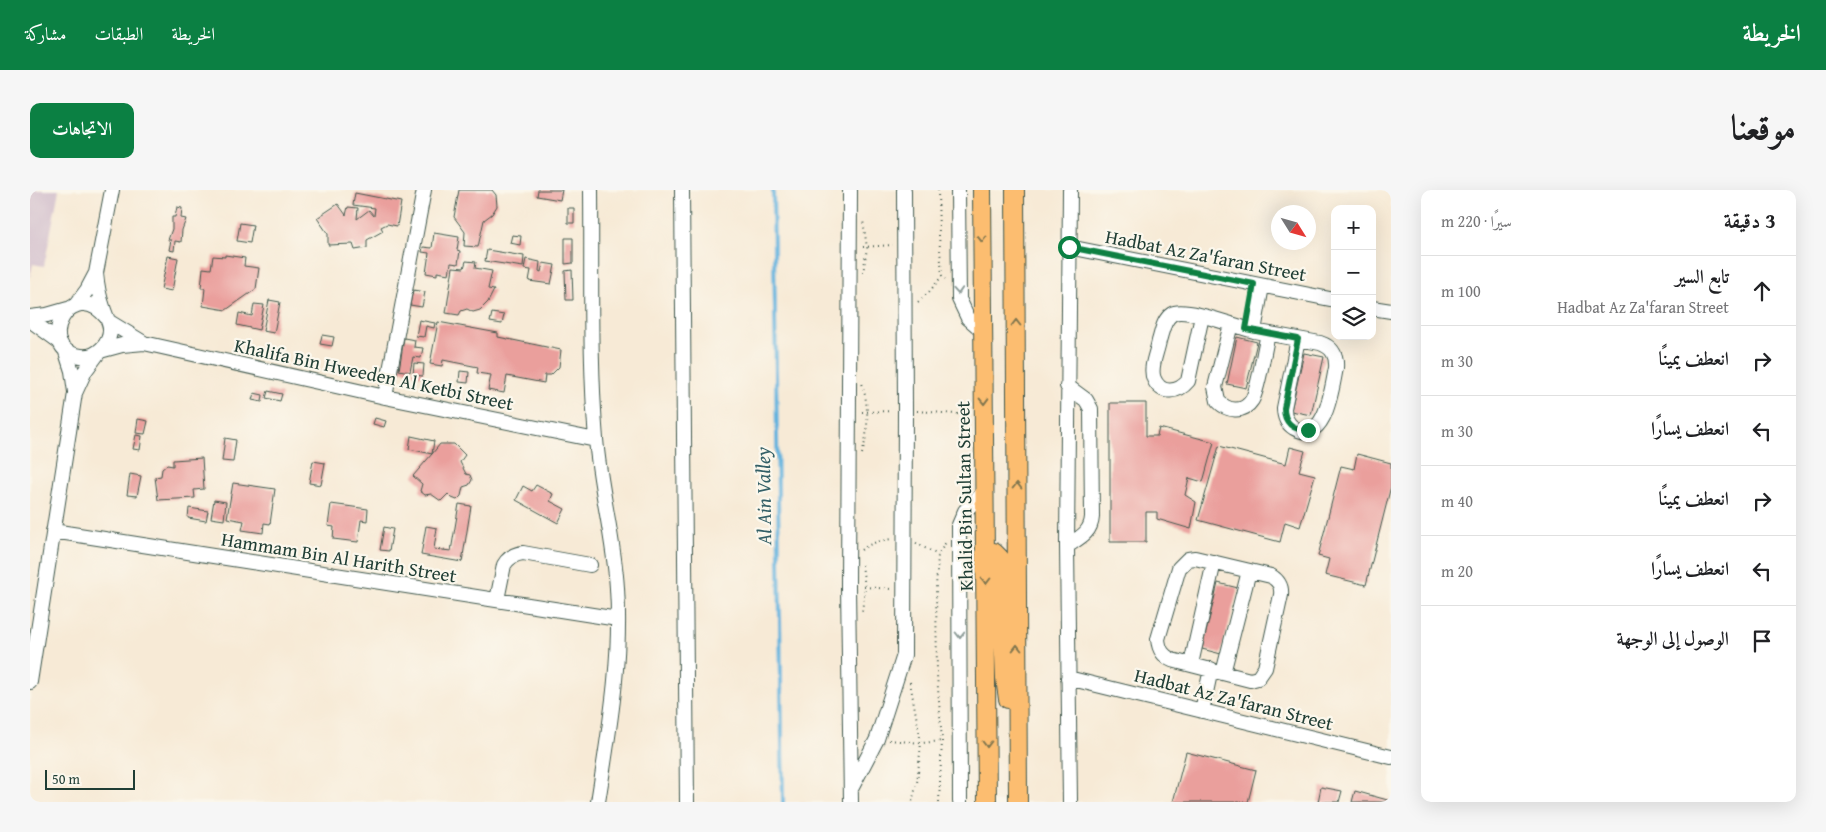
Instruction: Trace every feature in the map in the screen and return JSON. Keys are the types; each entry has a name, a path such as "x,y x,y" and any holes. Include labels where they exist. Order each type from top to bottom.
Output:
{"main road":[{"name":"Khalid Bin Sultan Street","path":"982,190 987,802"},
{"path":"1015,190 1018,802"},
{"path":"986,553 994,552 1000,558 1006,688 1010,707 1018,725"}],"street":[{"path":"76,393 72,371 58,335 59,321 87,290 96,273 112,190"},
{"path":"385,397 424,190"},
{"path":"591,190 596,440 614,557 618,619 616,680 598,802"},
{"path":"682,190 687,802"},
{"path":"850,190 848,586 851,802"},
{"path":"851,788 877,739 904,655 904,190"},
{"path":"958,190 958,292 964,312 972,323 983,331"},
{"path":"1070,190 1067,386 1070,802"},
{"name":"Hadbat Az Za'faran Street","path":"1069,247 1331,299"},
{"path":"30,682 76,393 85,371 109,337 110,329 100,296 96,273"},
{"path":"1231,324 1215,387 1218,401 1229,409 1243,408 1253,398 1258,285"},
{"path":"30,318 84,304 93,306 101,311 107,320"},
{"path":"1376,309 1391,311"},
{"path":"1202,316 1188,381 1183,387 1168,391 1156,383 1153,376 1153,368 1165,322 1171,314 1176,312 1186,312 1202,316 1256,331 1298,339 1325,345 1333,352 1337,362 1323,420 1314,428 1308,430 1295,429 1290,425 1284,414 1298,339"},
{"path":"30,318 71,354 85,356 100,351"},
{"name":"Khalifa Bin Hweeden Al Ketbi Street","path":"107,320 144,343"},
{"name":"Khalifa Bin Hweeden Al Ketbi Street","path":"100,351 122,345 144,343 385,397 596,440"},
{"path":"1067,386 1086,400 1091,409 1092,517 1092,523 1086,533 1067,546"},
{"path":"960,802 959,525 965,511 985,491"},
{"name":"Hammam Bin Al Harith Street","path":"53,531 618,619"},
{"path":"497,600 504,565 514,555 523,553 590,564"},
{"path":"1195,558 1214,562 1275,578 1280,586 1281,590 1265,668 1262,675 1254,680 1172,660 1163,654 1158,645 1159,634 1179,568 1183,563 1195,558"},
{"path":"1191,664 1214,562"},
{"path":"1202,711 1249,571"},
{"name":"Hadbat Az Za'faran Street","path":"1068,678 1391,758"}],"path":[{"path":"938,190 938,235 942,276 958,292"},
{"path":"850,246 867,248 905,244"},
{"path":"905,311 930,292 942,276"},
{"path":"939,802 942,741 937,675 936,587 938,555 959,525"},
{"path":"848,586 904,590"},
{"path":"910,680 921,743 917,783 912,802"},
{"path":"877,739 921,743 942,741"}],"shaded area":[{"path":"32,190 59,190 44,266 33,264 30,277 30,202"}],"building":[{"path":"459,190 492,190 496,195 497,206 492,214 484,220 478,247 464,246 465,232 454,217"},
{"path":"538,190 562,190 560,200 537,196"},
{"path":"355,193 401,202 397,226 387,224 381,227 383,231 367,240 367,248 355,250 353,244 328,245 328,234 317,218 338,204 346,215 348,207 358,208 357,219 369,210 374,216 375,208 353,205"},
{"path":"177,207 182,208 181,218 186,219 182,230 181,242 175,241 174,251 169,250 171,240 168,240 172,229 172,217 175,217"},
{"path":"568,208 574,208 574,223 568,223"},
{"path":"240,223 253,225 250,243 237,241"},
{"path":"434,233 459,237 457,250 460,251 458,264 451,263 449,274 437,272 437,275 426,273 429,253 422,252 423,247 432,248"},
{"path":"512,235 521,236 520,245 510,243"},
{"path":"565,238 573,238 573,263 565,264"},
{"path":"487,250 524,256 523,267 485,261"},
{"path":"225,255 245,258 244,266 259,268 256,289 226,310 203,306 205,288 201,288 203,268 211,269 213,256 225,257"},
{"path":"168,256 178,258 172,291 161,289"},
{"path":"526,259 540,262 539,271 541,272 543,263 555,265 551,284 529,281 531,270 524,269"},
{"path":"466,261 476,262 475,268 492,271 488,289 494,290 488,302 480,310 473,312 467,309 461,311 459,315 446,313 453,267 464,268"},
{"path":"572,270 573,300 566,300 565,271"},
{"path":"413,290 425,292 422,307 410,305"},
{"path":"269,300 280,302 274,333 263,331"},
{"path":"254,304 264,305 259,330 237,325 239,313 252,316"},
{"path":"492,313 504,315 502,324 490,322"},
{"path":"419,320 435,323 434,328 426,326 424,337 416,336"},
{"path":"438,322 498,333 498,337 561,350 559,367 551,375 545,375 544,383 507,376 504,393 488,390 491,375 477,373 478,367 443,360 442,366 430,364"},
{"path":"322,335 334,337 332,346 320,344"},
{"path":"1237,337 1257,342 1246,388 1227,384"},
{"path":"404,338 415,340 414,347 423,348 421,358 413,357 410,372 399,370"},
{"path":"1304,353 1324,357 1311,415 1291,411"},
{"path":"414,363 424,364 423,376 413,375"},
{"path":"460,371 469,372 468,383 459,382"},
{"path":"268,391 282,394 280,401 266,398"},
{"path":"254,393 263,395 262,402 252,400"},
{"path":"1110,403 1146,403 1146,436 1157,436 1159,428 1214,442 1203,482 1189,478 1185,495 1196,502 1191,529 1157,519 1157,512 1146,512 1146,542 1110,542"},
{"path":"375,418 386,421 384,427 373,424"},
{"path":"138,419 148,421 145,434 136,433"},
{"path":"136,435 142,436 140,450 133,449"},
{"path":"411,436 434,441 432,454 409,449"},
{"path":"225,438 236,440 233,462 222,461"},
{"path":"440,444 454,444 465,455 460,462 466,474 470,475 472,480 469,485 463,487 461,496 457,500 448,494 441,501 431,494 425,495 420,491 422,484 413,476"},
{"path":"1219,446 1286,464 1290,447 1305,451 1299,471 1315,475 1300,527 1285,522 1280,542 1198,520"},
{"path":"1357,454 1391,463 1391,486 1366,585 1325,575 1329,559 1318,556 1341,466 1354,469"},
{"path":"202,458 204,489 194,490 195,498 158,500 155,477 161,476 162,469 167,465 173,466 173,460"},
{"path":"313,461 325,463 321,485 309,483"},
{"path":"130,474 141,476 137,496 127,495"},
{"path":"233,483 275,489 270,524 264,523 263,533 242,530 244,521 227,518"},
{"path":"536,485 553,494 550,501 565,509 558,523 516,500 523,486 532,491"},
{"path":"214,500 226,502 224,520 211,518"},
{"path":"331,504 368,509 367,521 361,520 358,542 333,539 334,527 328,526"},
{"path":"459,504 471,506 462,562 421,555 426,526 437,528 434,549 451,551"},
{"path":"189,508 208,511 206,521 188,518"},
{"path":"384,527 393,529 389,551 380,550"},
{"path":"1218,583 1238,588 1221,654 1202,649"},
{"path":"1186,752 1256,770 1248,802 1173,802"},
{"path":"1321,787 1342,791 1339,802 1318,802"},
{"path":"1355,791 1391,801 1391,802 1352,802"}],"waterway":[{"name":"Al Ain Valley","path":"773,190 783,802"}],"route":[{"path":"1069,247 1254,284 1246,329 1298,339 1284,414 1286,420 1295,429 1308,430"}]}
